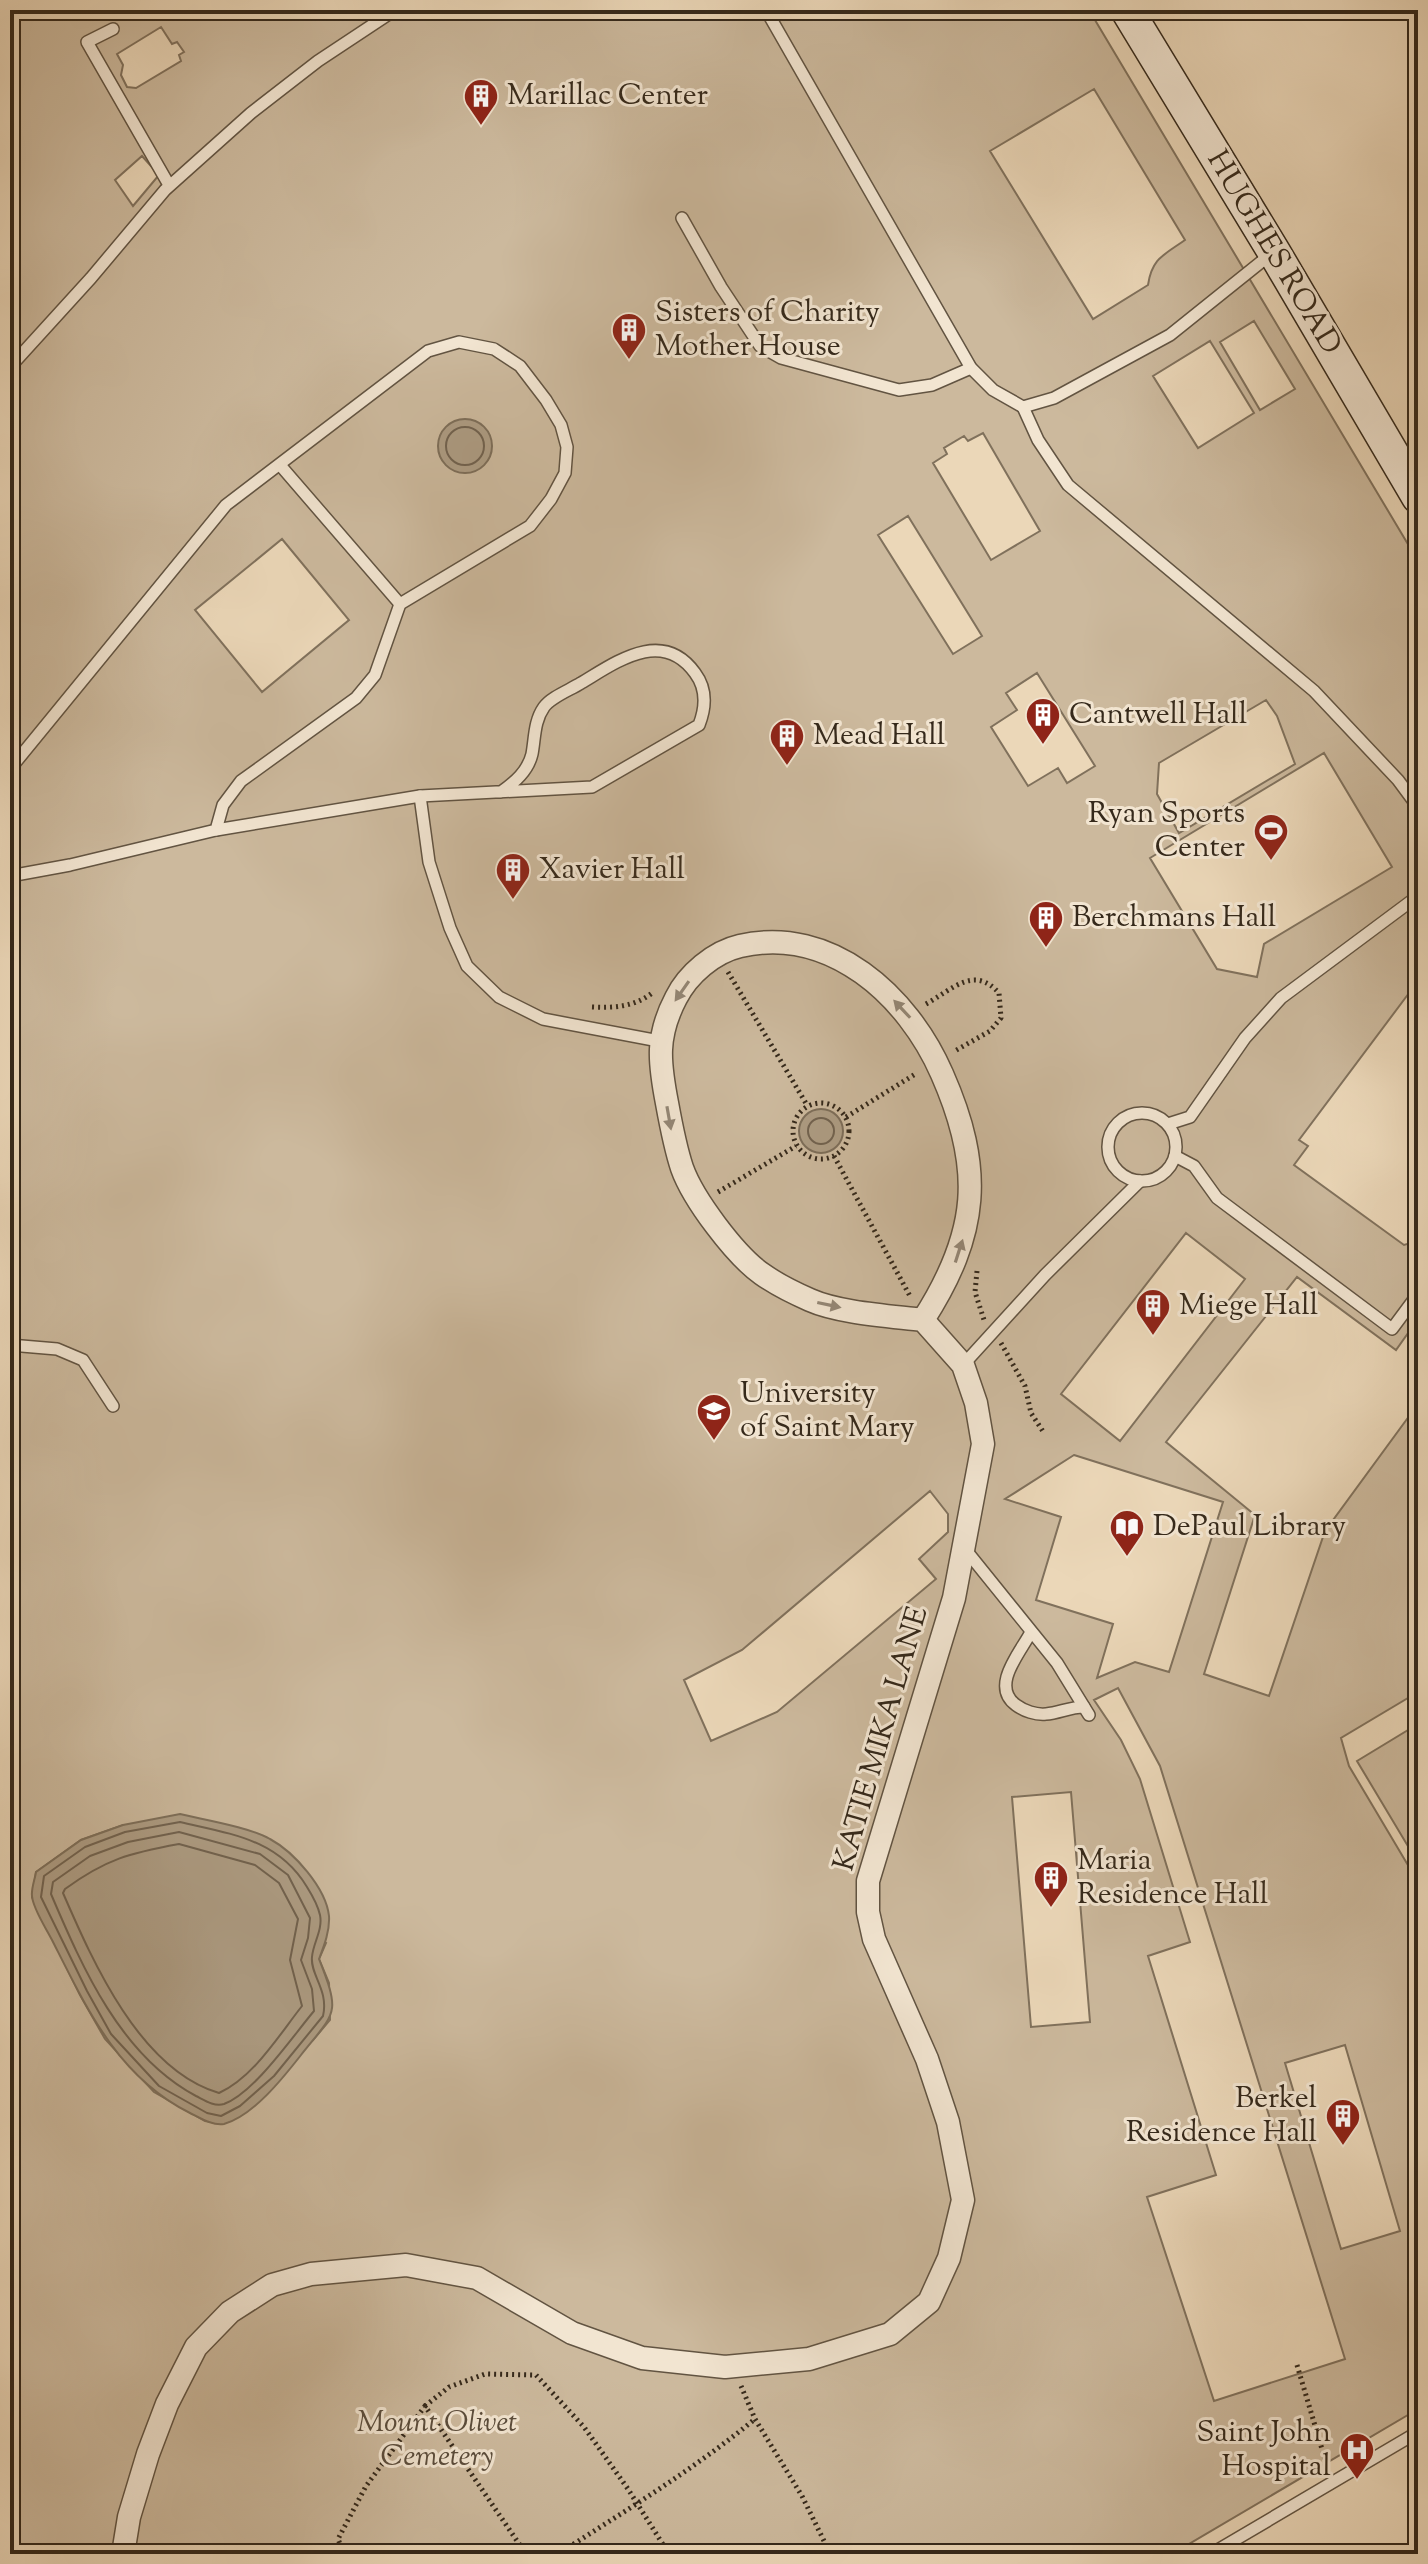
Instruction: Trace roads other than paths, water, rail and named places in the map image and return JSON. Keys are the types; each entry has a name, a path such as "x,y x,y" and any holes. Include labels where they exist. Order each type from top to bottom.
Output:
{"street":[{"name":"HUGHES ROAD","path":"1127,10 1418,497"},
{"path":"923,1320 944,1287 960,1252 970,1204 965,1133 952,1097 922,1035 907,1014 871,979 839,959 802,944 762,941 728,949 702,966 676,996 659,1041 663,1085 673,1136 683,1171 700,1203 729,1241 760,1273 813,1302 923,1320 963,1365"},
{"name":"KATIE MIKA LANE","path":"123,2554 129,2517 148,2454 167,2404 196,2347 230,2312 272,2285 311,2274 406,2265 477,2278 572,2333 642,2358 733,2366 809,2359 890,2334 929,2302 949,2258 963,2200 948,2122 927,2059 874,1939 868,1912 868,1881 954,1598 964,1549 983,1444 976,1403 963,1365"}],"lane":[{"path":"10,367 169,185 251,113 318,61 395,10"},
{"path":"766,10 971,368 993,390 1023,407 1038,440 1068,485 1314,691 1398,780 1418,807"},
{"path":"113,29 87,42 169,185"},
{"path":"682,218 721,287 760,346 781,358 899,390 932,385 971,368"},
{"path":"1023,407 1054,398 1170,335 1274,252"},
{"path":"10,769 226,505 428,351 459,342 494,349 520,366 561,425 567,447 565,473 551,499 530,526 400,604 375,675 356,698 241,781 223,805 216,830"},
{"path":"280,465 400,604"},
{"path":"10,876 216,830 420,796 501,792 592,787 699,725 705,709 703,690 696,673 682,658 669,652 632,652 545,705 533,732 532,756 528,764 517,781 501,792"},
{"path":"420,796 429,862 450,928 467,966 499,997 543,1019 659,1041"},
{"path":"1168,1124 1190,1117 1245,1038 1281,998 1418,896"},
{"path":"963,1365 1045,1275 1140,1181 1162,1175 1175,1156 1174,1134 1168,1124 1150,1113 1127,1116 1112,1131 1109,1153 1113,1163 1129,1178 1140,1181"},
{"path":"1175,1156 1194,1166 1217,1198 1392,1329 1418,1294"},
{"path":"10,1345 57,1349 83,1360 113,1406"},
{"path":"964,1549 1057,1663 1086,1711 1066,1707 1045,1714 1019,1708 1011,1701 1005,1692 1005,1679 1031,1632"},
{"path":"1211,2554 1418,2432"}],"water":[{"path":"465,419 484,427 492,446 484,465 465,473 446,465 438,446 446,427"},
{"path":"821,1109 836,1116 843,1131 836,1146 821,1153 806,1146 799,1131 806,1116"},
{"path":"180,1814 251,1831 279,1845 315,1883 327,1905 329,1916 328,1933 319,1959 332,2002 328,2020 267,2095 246,2113 224,2124 207,2121 165,2098 124,2061 78,1991 37,1912 32,1896 36,1872 81,1840 123,1825"}],"place":[{"name":"Marillac Center","path":"481,127"},
{"name":"Sisters of Charity Mother House","path":"629,361"},
{"name":"Cantwell Hall","path":"1043,746"},
{"name":"Mead Hall","path":"787,767"},
{"name":"Ryan Sports Center","path":"1271,862"},
{"name":"Xavier Hall","path":"513,901"},
{"name":"Berchmans Hall","path":"1046,949"},
{"name":"Miege Hall","path":"1153,1337"},
{"name":"University of Saint Mary","path":"714,1442"},
{"name":"DePaul Library","path":"1127,1558"},
{"name":"Maria Residence Hall","path":"1051,1909"},
{"name":"Berkel Residence Hall","path":"1343,2147"},
{"name":"Saint John Hospital","path":"1357,2481"}],"park label":[{"name":"Mount Olivet Cemetery","path":"437,2440"}]}
